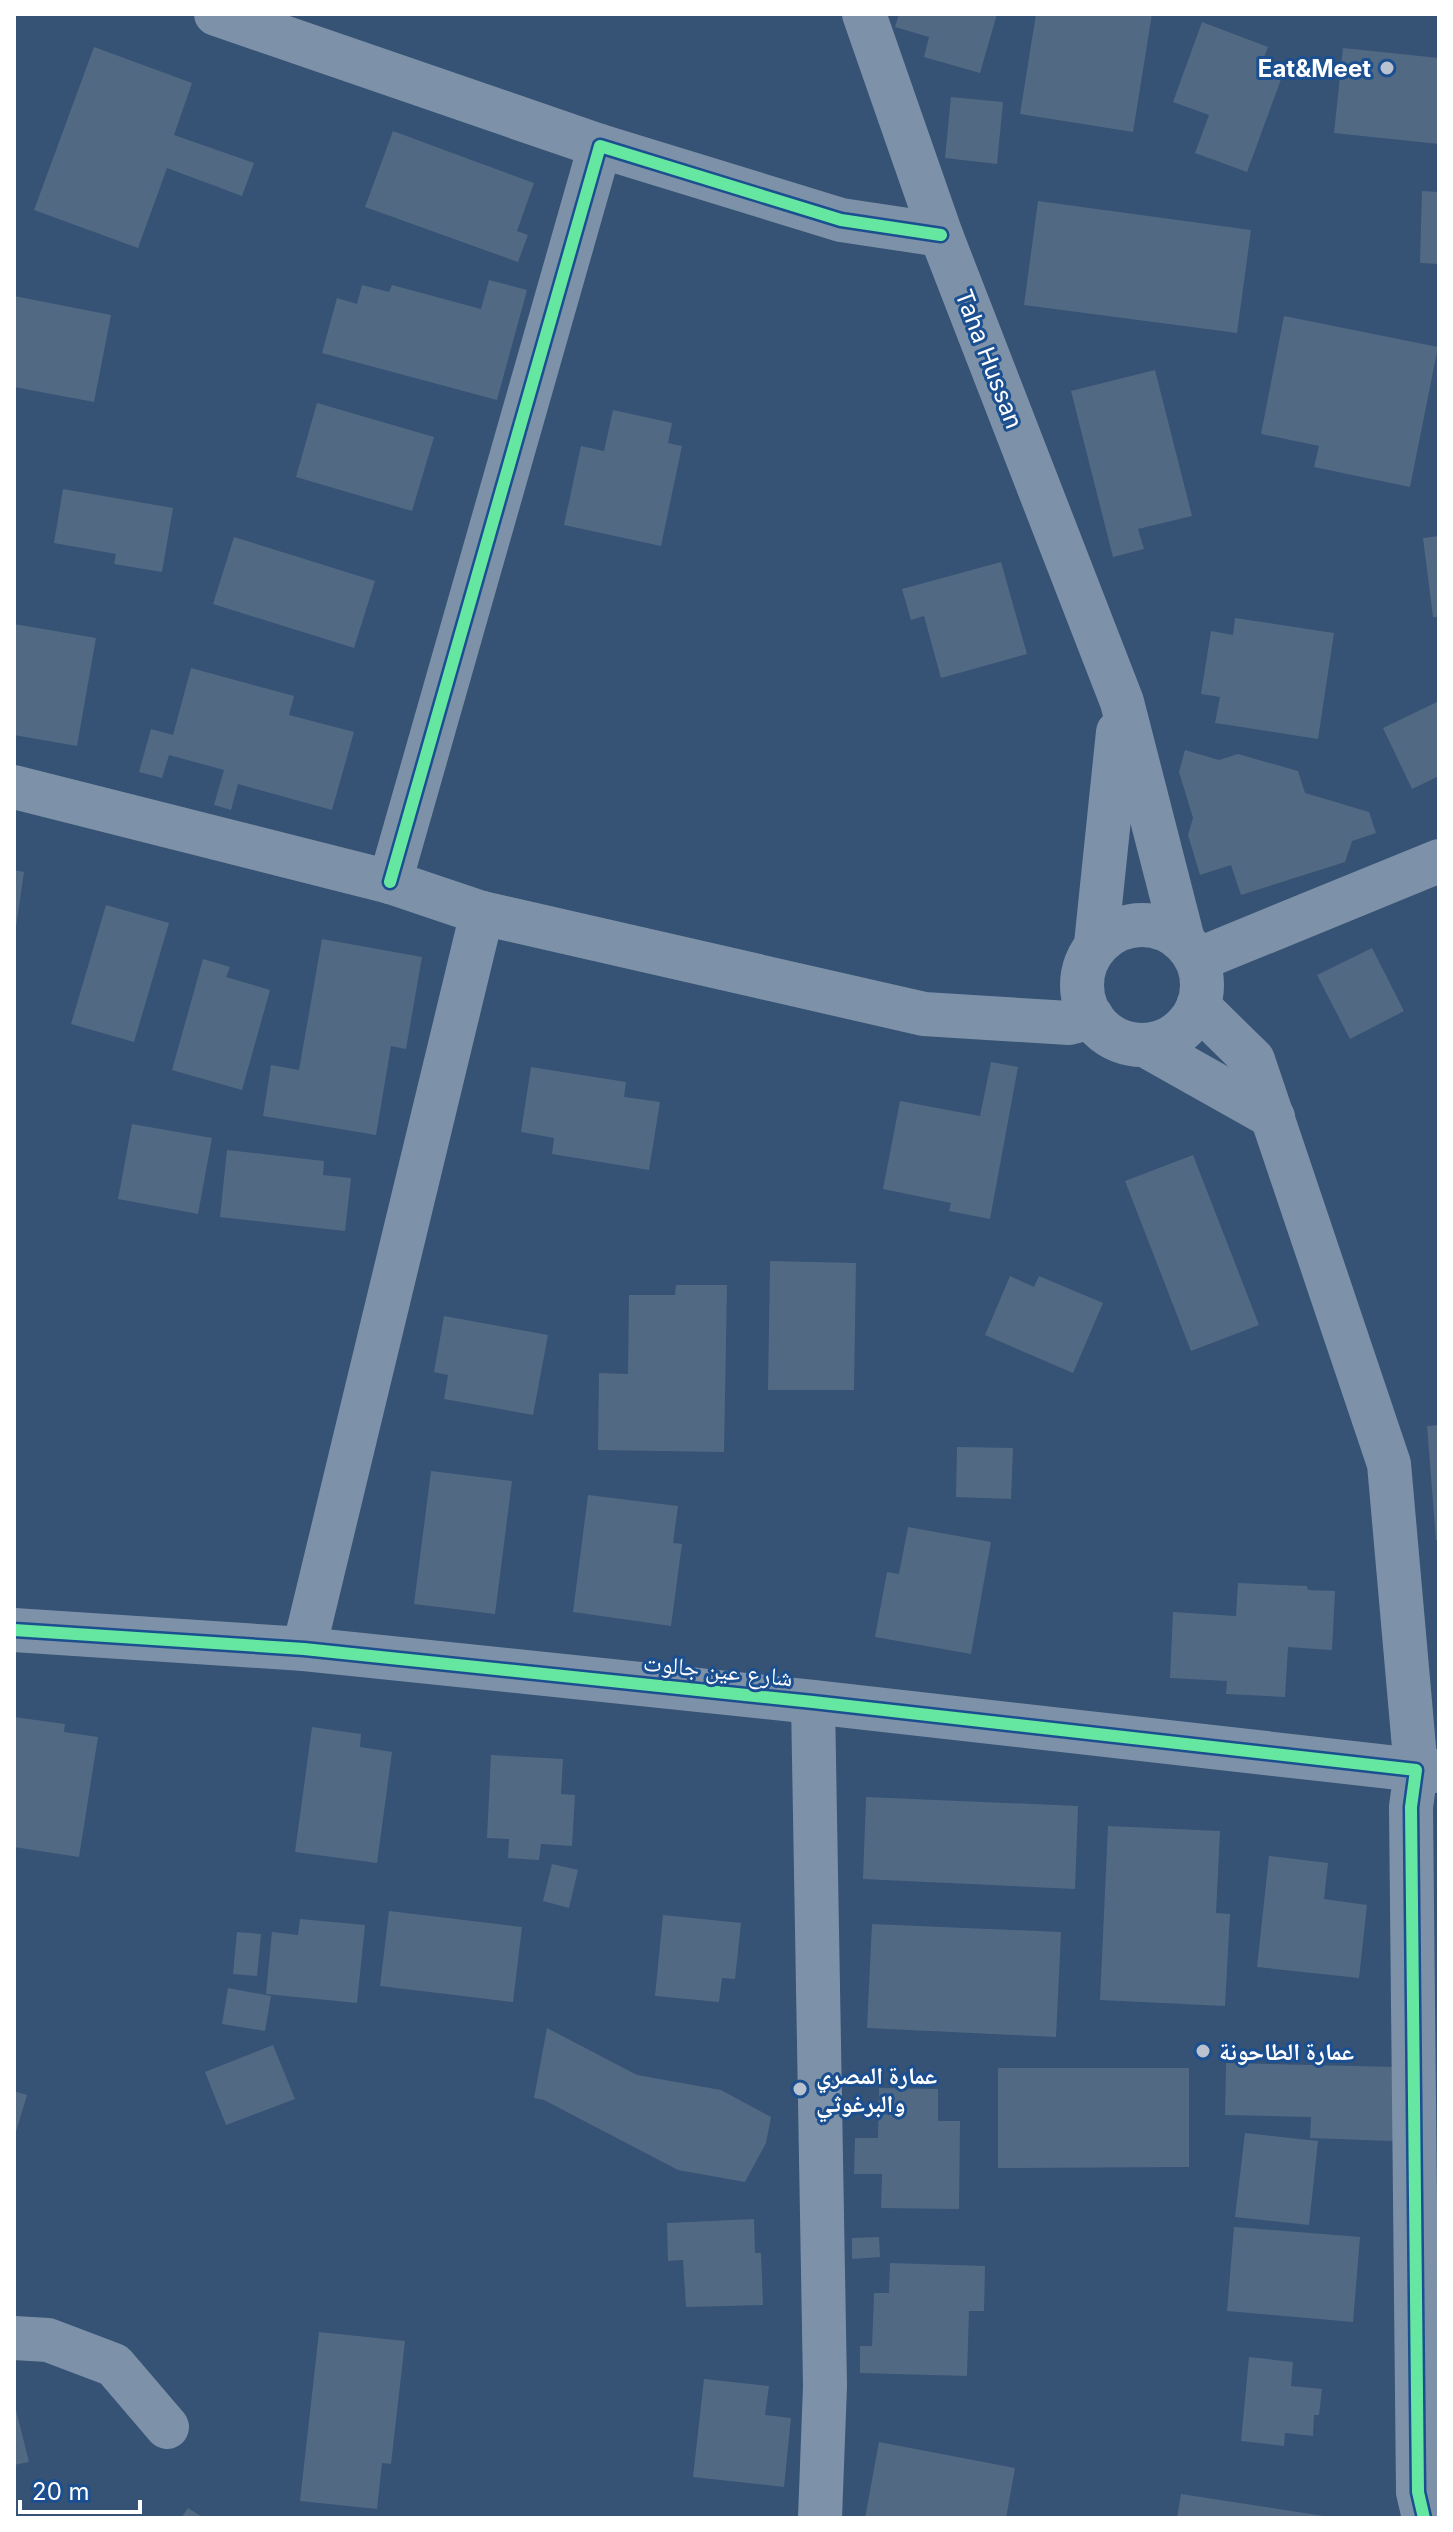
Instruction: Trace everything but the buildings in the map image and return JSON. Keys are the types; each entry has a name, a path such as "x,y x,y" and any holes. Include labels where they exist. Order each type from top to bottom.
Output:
{"street":[{"path":"216,14 600,146 841,220 941,235"},
{"name":"Taha Hussan","path":"864,14 941,235 1122,702 1190,950"},
{"path":"390,882 600,146"},
{"path":"1096,944 1116,930 1139,925 1162,928 1190,950 1202,982 1198,1006 1186,1026 1167,1040 1145,1045 1121,1042 1100,1029 1081,987 1085,964 1096,944 1122,702"},
{"path":"14,787 390,882 482,913 924,1014 1069,1023 1092,1017"},
{"path":"1190,950 1439,861"},
{"path":"304,1649 482,913"},
{"path":"1198,1006 1253,1060 1389,1464 1428,1771 1411,1807 1418,2492 1424,2518"},
{"path":"1145,1045 1273,1117"},
{"name":"شارع عين جالوت","path":"14,1630 304,1649 1428,1771"},
{"path":"813,1702 825,2386 820,2518"},
{"path":"14,2338 48,2340 114,2365 167,2427"}],"cycle path":[{"path":"390,882 600,146 841,220 941,235"},
{"path":"14,1630 304,1649 1416,1770 1411,1807 1418,2492 1424,2518"}],"place":[{"name":"Eat&Meet","path":"1387,68"},
{"name":"عمارة الطاحونة","path":"1203,2051"},
{"name":"عمارة المصري والبرغوثي","path":"800,2089"}]}
